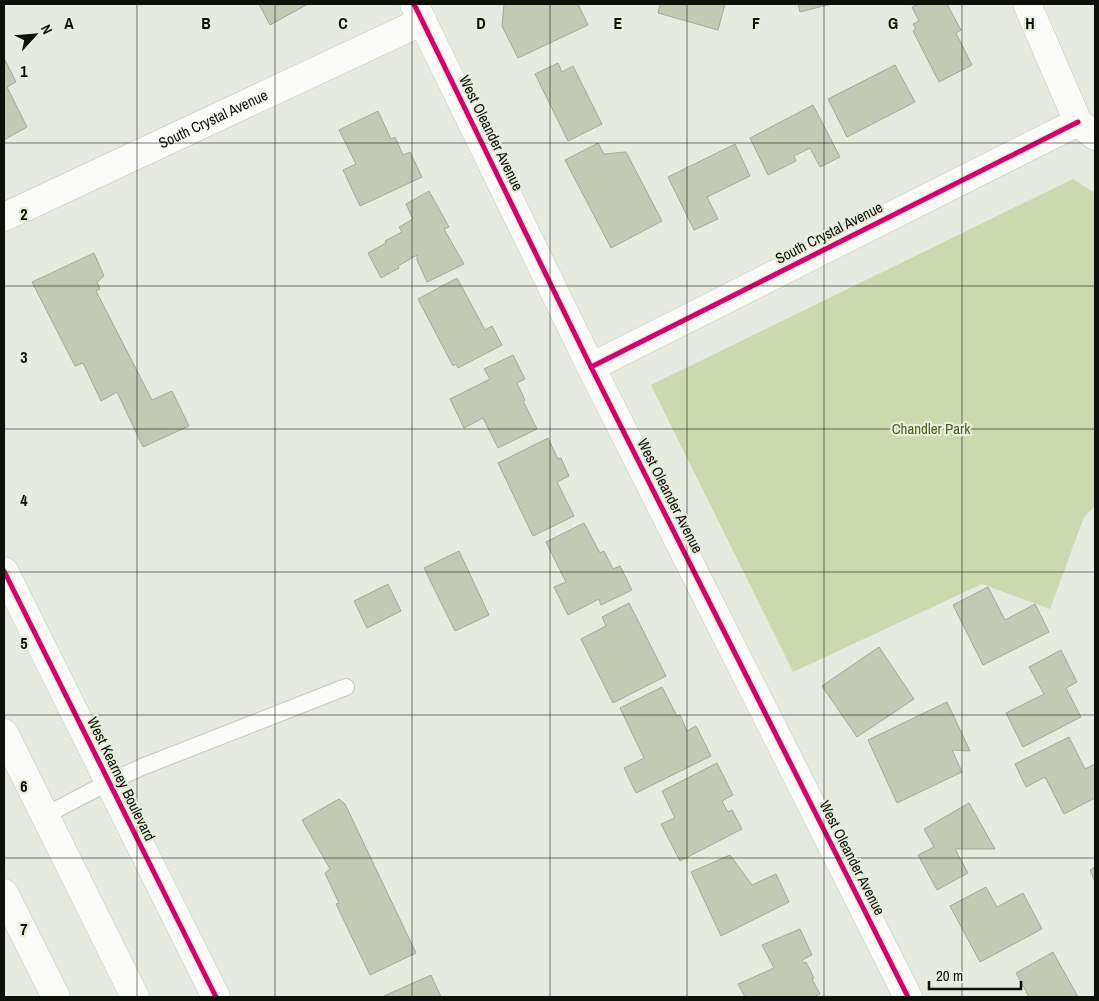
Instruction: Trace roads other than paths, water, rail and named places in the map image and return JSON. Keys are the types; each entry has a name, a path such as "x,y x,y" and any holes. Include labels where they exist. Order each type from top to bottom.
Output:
{"street":[{"path":"1027,4 1087,129"},
{"name":"South Crystal Avenue","path":"4,217 418,12"},
{"name":"West Oleander Avenue","path":"418,12 591,367 908,997"},
{"name":"South Crystal Avenue","path":"591,367 1087,129"},
{"name":"West Kearney Boulevard","path":"4,571 216,997"},
{"path":"4,733 10,762 44,816 135,997"},
{"path":"4,893 56,997"}],"lane":[{"path":"44,816 142,767 346,687"}],"park label":[{"name":"Chandler Park","path":"931,429"}]}
